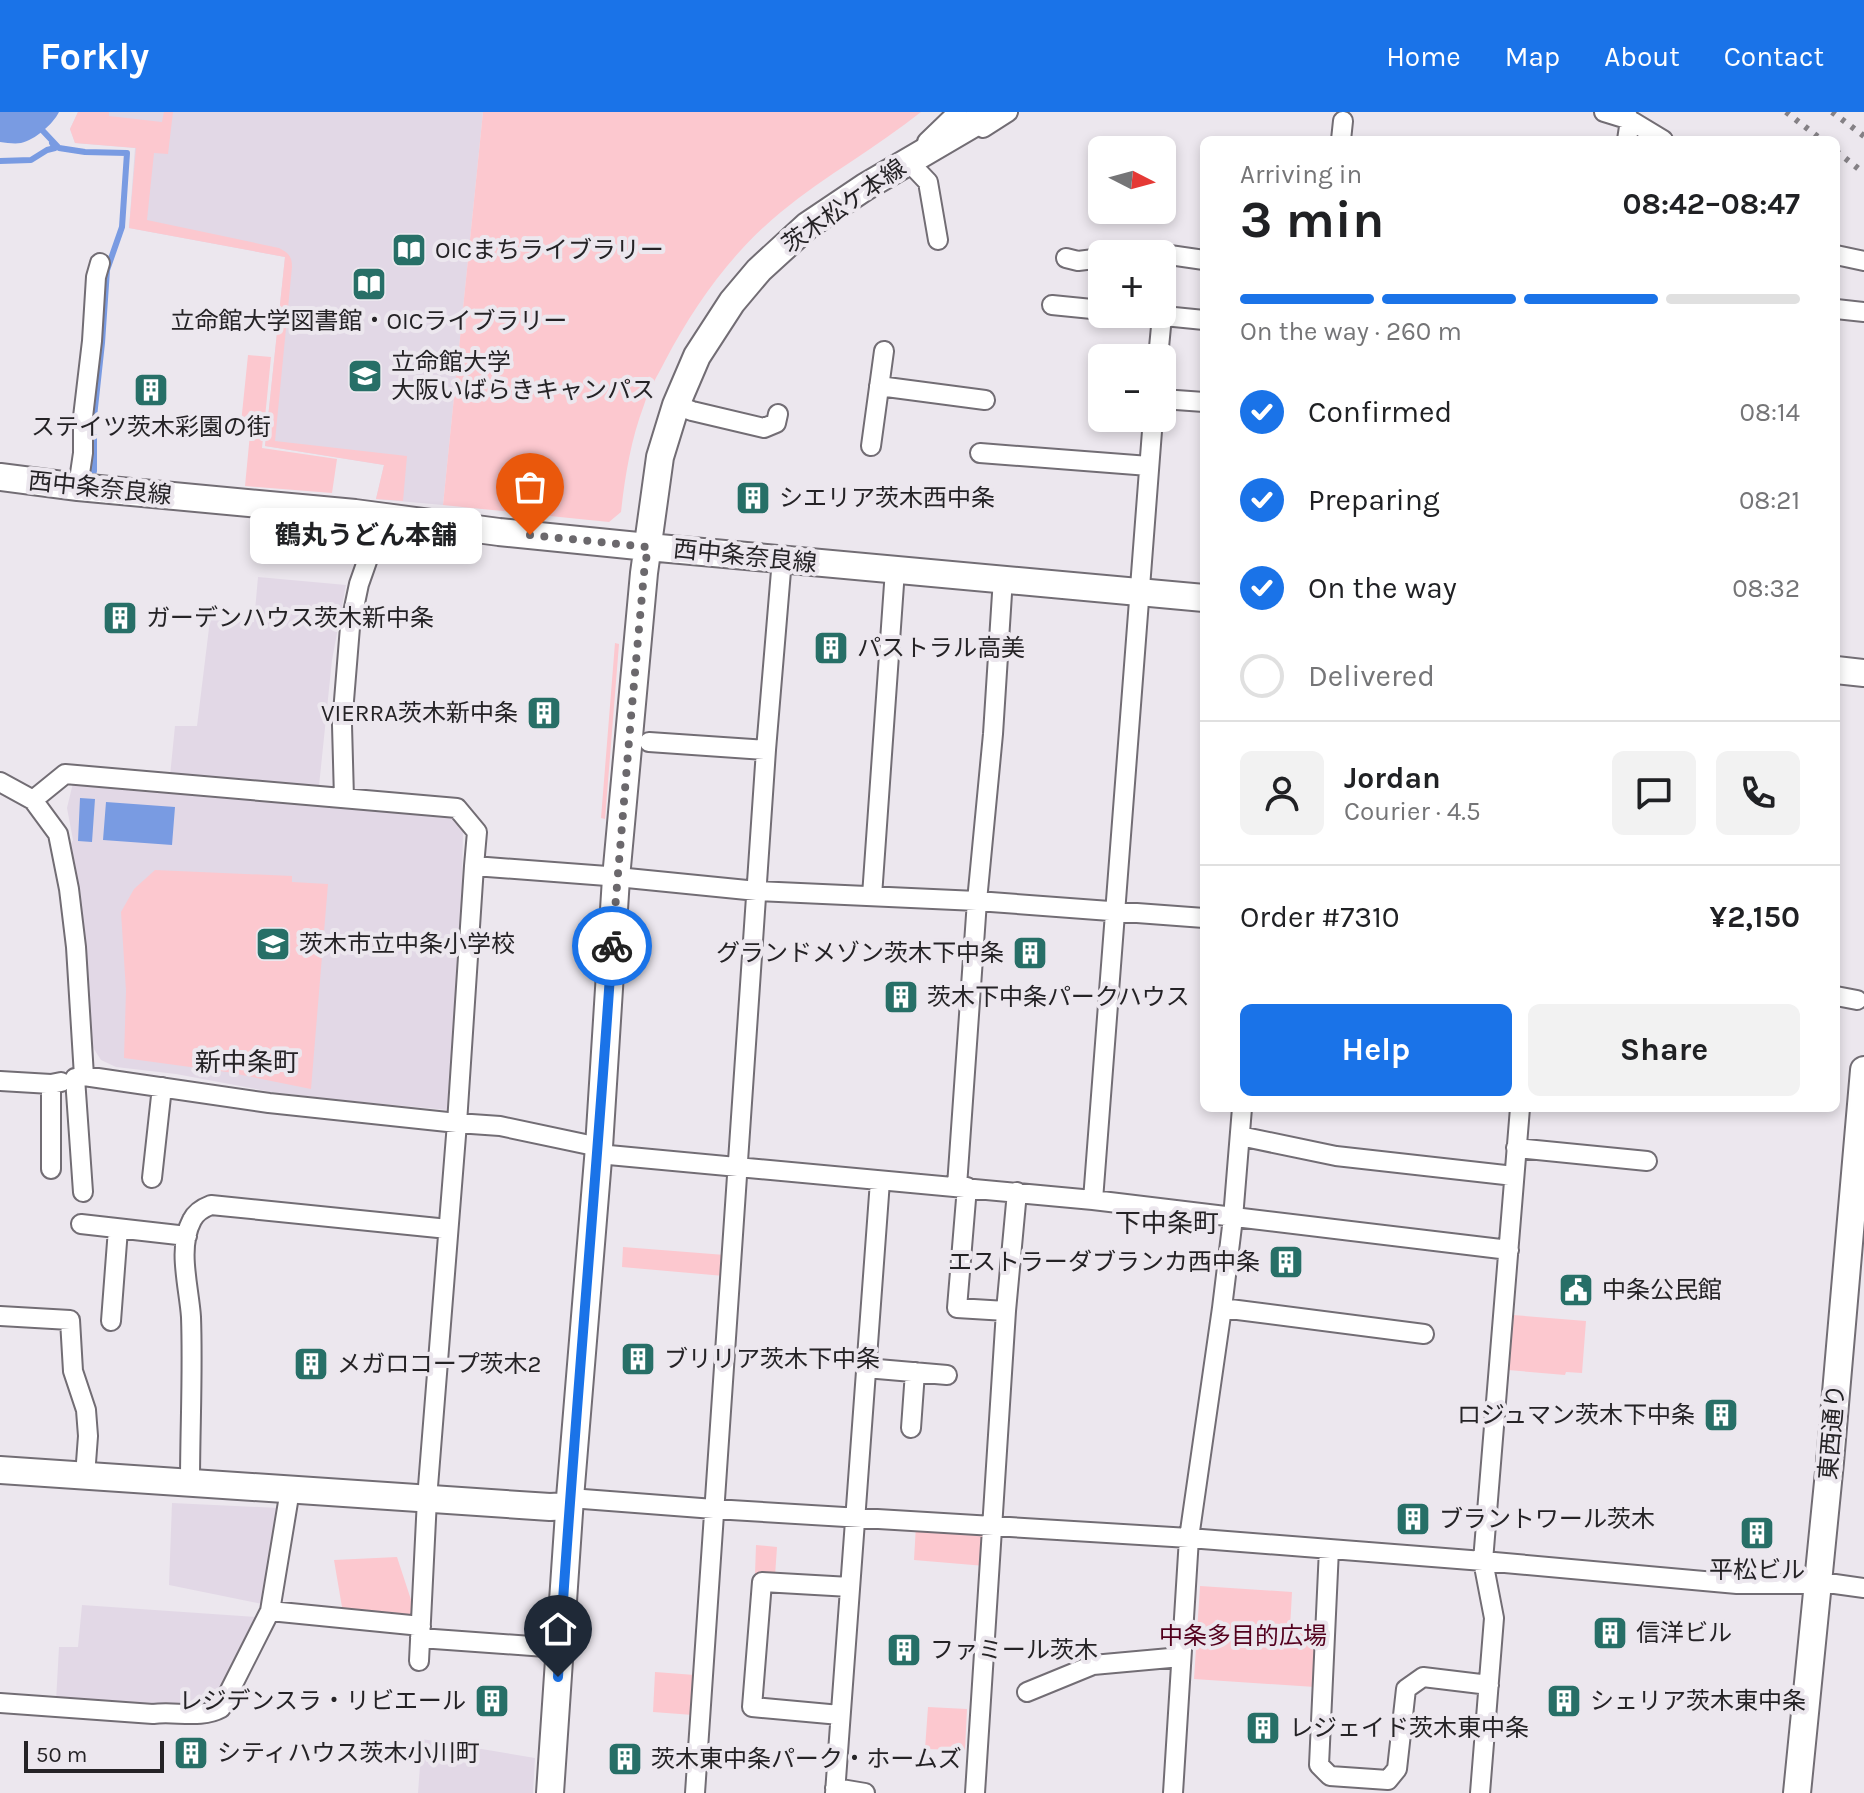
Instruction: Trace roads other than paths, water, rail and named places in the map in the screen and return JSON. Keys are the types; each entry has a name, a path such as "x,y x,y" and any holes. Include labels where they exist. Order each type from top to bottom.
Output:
{"street":[{"path":"908,161 958,112"},
{"name":"茨木松ケ本線","path":"550,1793 569,1502 599,1150 616,878 644,573 660,457 676,405 697,356 732,302 759,270 807,226 989,112"},
{"path":"908,161 947,151 1008,112"},
{"path":"1604,112 1627,116 1657,136"},
{"path":"1341,136 1343,121"},
{"path":"908,161 928,182 938,240"},
{"path":"1176,256 1200,259"},
{"path":"1840,256 1864,261"},
{"path":"1066,258 1088,260"},
{"path":"78,487 96,277 100,263"},
{"path":"1052,305 1088,309"},
{"path":"1840,309 1864,312"},
{"path":"1176,317 1200,320"},
{"path":"871,446 884,351"},
{"path":"879,386 985,400"},
{"path":"1176,400 1200,402"},
{"path":"676,405 764,428 776,423 778,414"},
{"path":"1093,1200 1152,432"},
{"path":"980,453 1149,466"},
{"name":"西中条奈良線","path":"0,477 648,547 1200,598"},
{"path":"344,798 342,725 350,627 359,584 380,516"},
{"path":"695,1793 766,750 782,559"},
{"path":"872,896 895,570"},
{"path":"1003,578 993,734 977,901 957,1308 1006,1311"},
{"path":"1840,670 1864,673"},
{"path":"649,742 766,750"},
{"path":"33,800 65,774 457,808 477,832 427,1499 419,1661"},
{"path":"0,782 33,800 58,834 76,947 83,1192"},
{"path":"474,866 757,891 977,901 1200,918"},
{"path":"1840,997 1857,1000"},
{"name":"東西通り","path":"1797,1793 1830,1467 1854,1284 1864,1070"},
{"path":"0,1081 51,1084 79,1077 269,1103 500,1126 599,1150 880,1181 1093,1200 1509,1250"},
{"path":"51,1084 51,1169"},
{"path":"152,1178 162,1087"},
{"path":"1173,1793 1189,1538 1222,1308 1242,1112"},
{"path":"1480,1793 1494,1618 1483,1561 1520,1112"},
{"path":"1240,1136 1336,1156 1514,1176"},
{"path":"1516,1148 1647,1161"},
{"path":"865,1793 835,1791 880,1181"},
{"path":"975,1793 1006,1311 1017,1192"},
{"path":"190,1483 191,1315 184,1270 187,1236 192,1220 200,1209 211,1205 448,1229"},
{"path":"81,1224 187,1236"},
{"path":"111,1321 118,1229"},
{"path":"1222,1308 1424,1334"},
{"path":"0,1316 70,1320 73,1371 86,1410 85,1476"},
{"path":"866,1368 947,1375"},
{"path":"911,1428 915,1372"},
{"path":"0,1470 550,1507 569,1502 714,1509 1189,1538 1737,1584 1835,1584 1864,1588"},
{"path":"0,1703 153,1714 211,1714 221,1708 270,1611 290,1490"},
{"path":"1329,1549 1319,1765 1330,1776 1388,1780 1397,1769 1406,1689 1423,1677 1489,1685"},
{"path":"840,1715 752,1707 762,1582 850,1587"},
{"path":"270,1611 559,1648"},
{"path":"1027,1692 1093,1665 1181,1657"}],"water":[{"path":"0,112 59,112 38,135 16,143 0,142"},
{"path":"80,798 95,799 92,842 78,841"},
{"path":"106,802 175,807 172,845 103,840"}],"waterway":[{"path":"43,131 59,148 127,153 122,227 107,270 94,417 94,471"},
{"path":"0,161 31,160 55,148 52,143"}],"railway":[{"path":"1786,112 1817,136"},
{"path":"1832,112 1864,136"},
{"path":"1840,154 1864,173"}],"place":[{"name":"OICまちライブラリー","path":"409,250"},
{"name":"立命館大学図書館・OICライブラリー","path":"369,284"},
{"name":"立命館大学 大阪いばらきキャンパス","path":"365,376"},
{"name":"ステイツ茨木彩園の街","path":"151,390"},
{"name":"シエリア茨木西中条","path":"753,498"},
{"name":"鶴丸うどん本舗","path":"530,535"},
{"name":"ガーデンハウス茨木新中条","path":"120,618"},
{"name":"パストラル高美","path":"831,648"},
{"name":"VIERRA茨木新中条","path":"544,713"},
{"name":"茨木市立中条小学校","path":"273,944"},
{"name":"グランドメゾン茨木下中条","path":"1030,953"},
{"name":"茨木下中条パークハウス","path":"901,997"},
{"name":"エストラーダブランカ西中条","path":"1286,1262"},
{"name":"中条公民館","path":"1576,1290"},
{"name":"ブリリア茨木下中条","path":"638,1359"},
{"name":"メガロコープ茨木2","path":"311,1364"},
{"name":"ロジュマン茨木下中条","path":"1721,1415"},
{"name":"ブラントワール茨木","path":"1413,1519"},
{"name":"平松ビル","path":"1757,1533"},
{"name":"信洋ビル","path":"1610,1633"},
{"name":"ファミール茨木","path":"904,1650"},
{"name":"レジデンスラ・リビエール","path":"492,1701"},
{"name":"シェリア茨木東中条","path":"1564,1701"},
{"name":"レジェイド茨木東中条","path":"1263,1728"},
{"name":"シティハウス茨木小川町","path":"191,1753"},
{"name":"茨木東中条パーク・ホームズ","path":"625,1759"}],"district":[{"name":"新中条町","path":"247,1062"},
{"name":"下中条町","path":"1167,1223"}],"park label":[{"name":"中条多目的広場","path":"1243,1636"}]}
